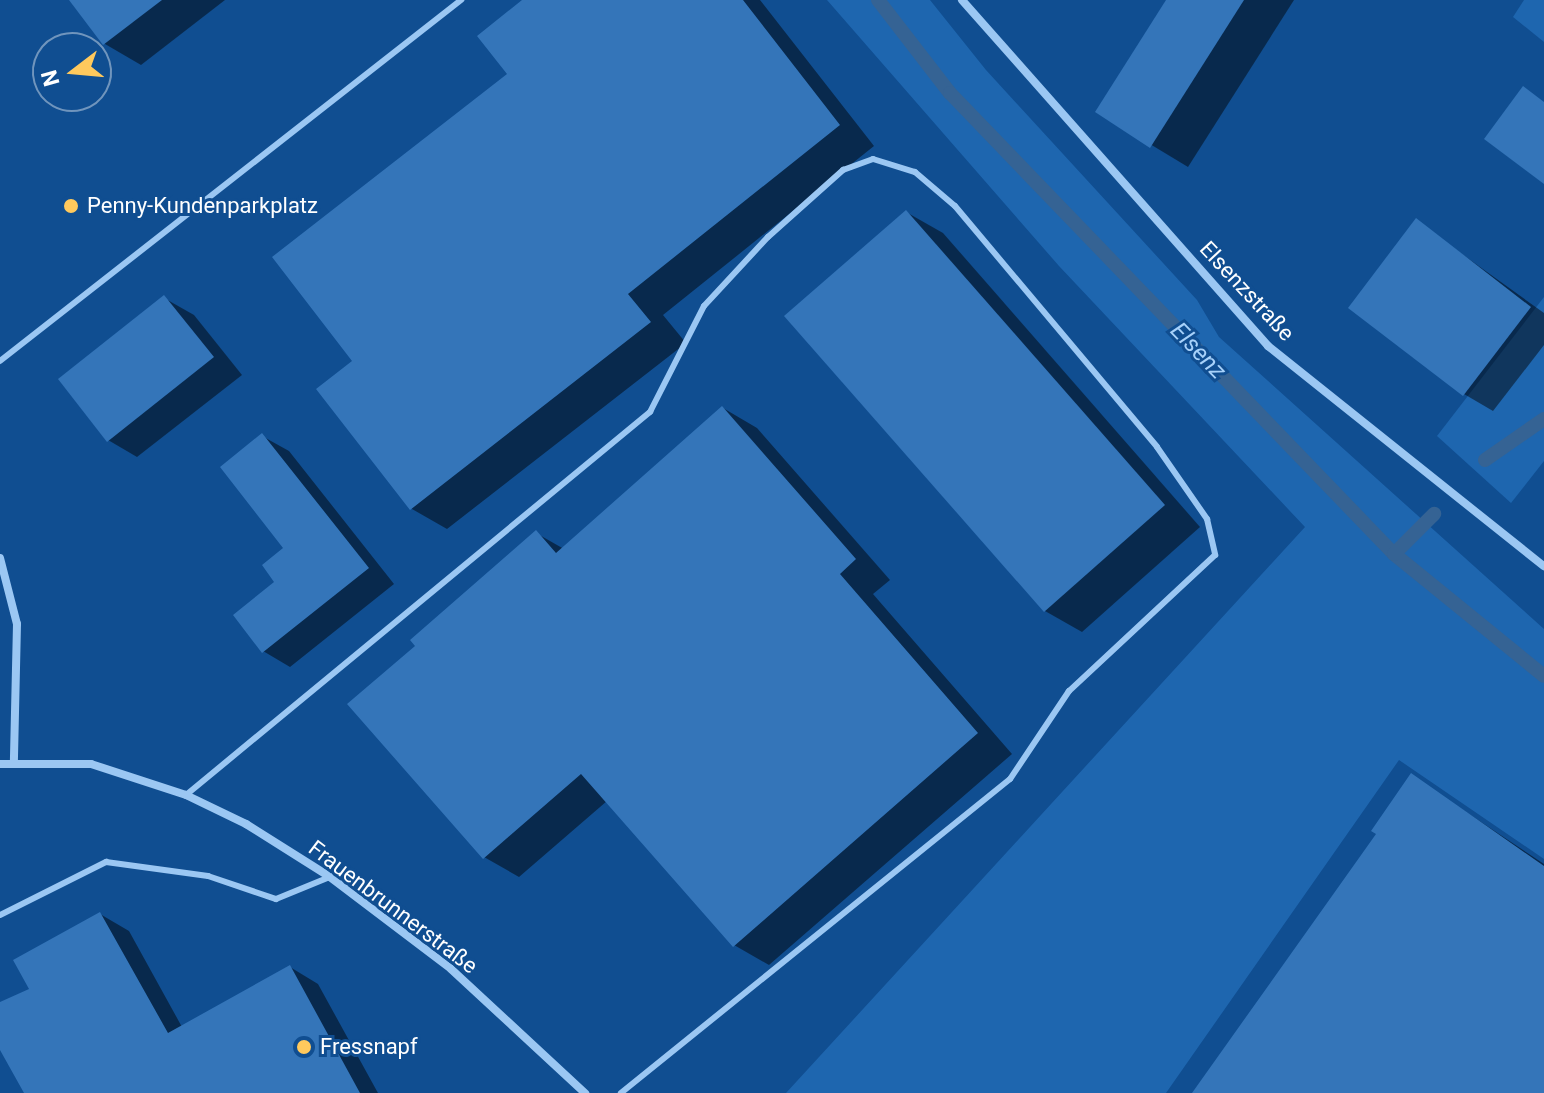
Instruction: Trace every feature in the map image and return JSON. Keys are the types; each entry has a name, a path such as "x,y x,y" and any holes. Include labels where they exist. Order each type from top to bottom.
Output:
{"street":[{"name":"Elsenzstraße","path":"962,0 1268,346 1544,566"},
{"path":"0,558 17,624 14,761"},
{"name":"Frauenbrunnerstraße","path":"0,764 14,761 91,764 186,795 330,877 451,969 585,1093"}],"lane":[{"path":"0,361 461,0"},
{"path":"186,795 650,412 704,306 768,237 843,170 873,159 915,172 955,206 1157,447 1207,519 1215,555 1069,691 1010,779 621,1093"},
{"path":"0,915 106,862 208,876 276,899 330,877"}],"shaded area":[{"path":"827,0 930,0 986,70 1197,300 1219,337 1544,629 1544,859 1399,760 1166,1093 786,1093 1305,527 1059,266"},
{"path":"1524,0 1544,0 1544,42 1513,17"},
{"path":"1544,297 1544,461 1511,503 1437,436"}],"building":[{"path":"69,0 162,0 112,38 112,32 93,32"},
{"path":"522,0 743,0 840,125 628,294 651,322 410,510 316,389 352,361 272,257 507,74 477,36"},
{"path":"1166,0 1244,0 1150,148 1095,112"},
{"path":"1523,86 1544,102 1544,184 1484,139"},
{"path":"906,210 1165,505 1044,612 784,316"},
{"path":"1416,218 1531,307 1463,396 1348,308"},
{"path":"164,295 214,357 107,442 58,379"},
{"path":"722,406 856,559 840,574 978,733 733,947 581,774 483,859 347,704 415,646 410,640 536,530 556,553"},
{"path":"262,433 369,568 262,653 233,615 274,582 262,565 283,548 220,467"},
{"path":"1411,773 1544,866 1544,1093 1192,1093 1376,834 1371,831"},
{"path":"100,912 168,1033 290,965 360,1093 24,1093 0,1050 0,1002 29,989 13,960"}],"waterway":[{"name":"Elsenz","path":"878,0 950,93 1394,554 1544,676"},
{"path":"1485,460 1544,419"},
{"path":"1394,554 1434,514"}],"place":[{"name":"Penny-Kundenparkplatz","path":"71,206"},
{"name":"Fressnapf","path":"304,1047"}]}
